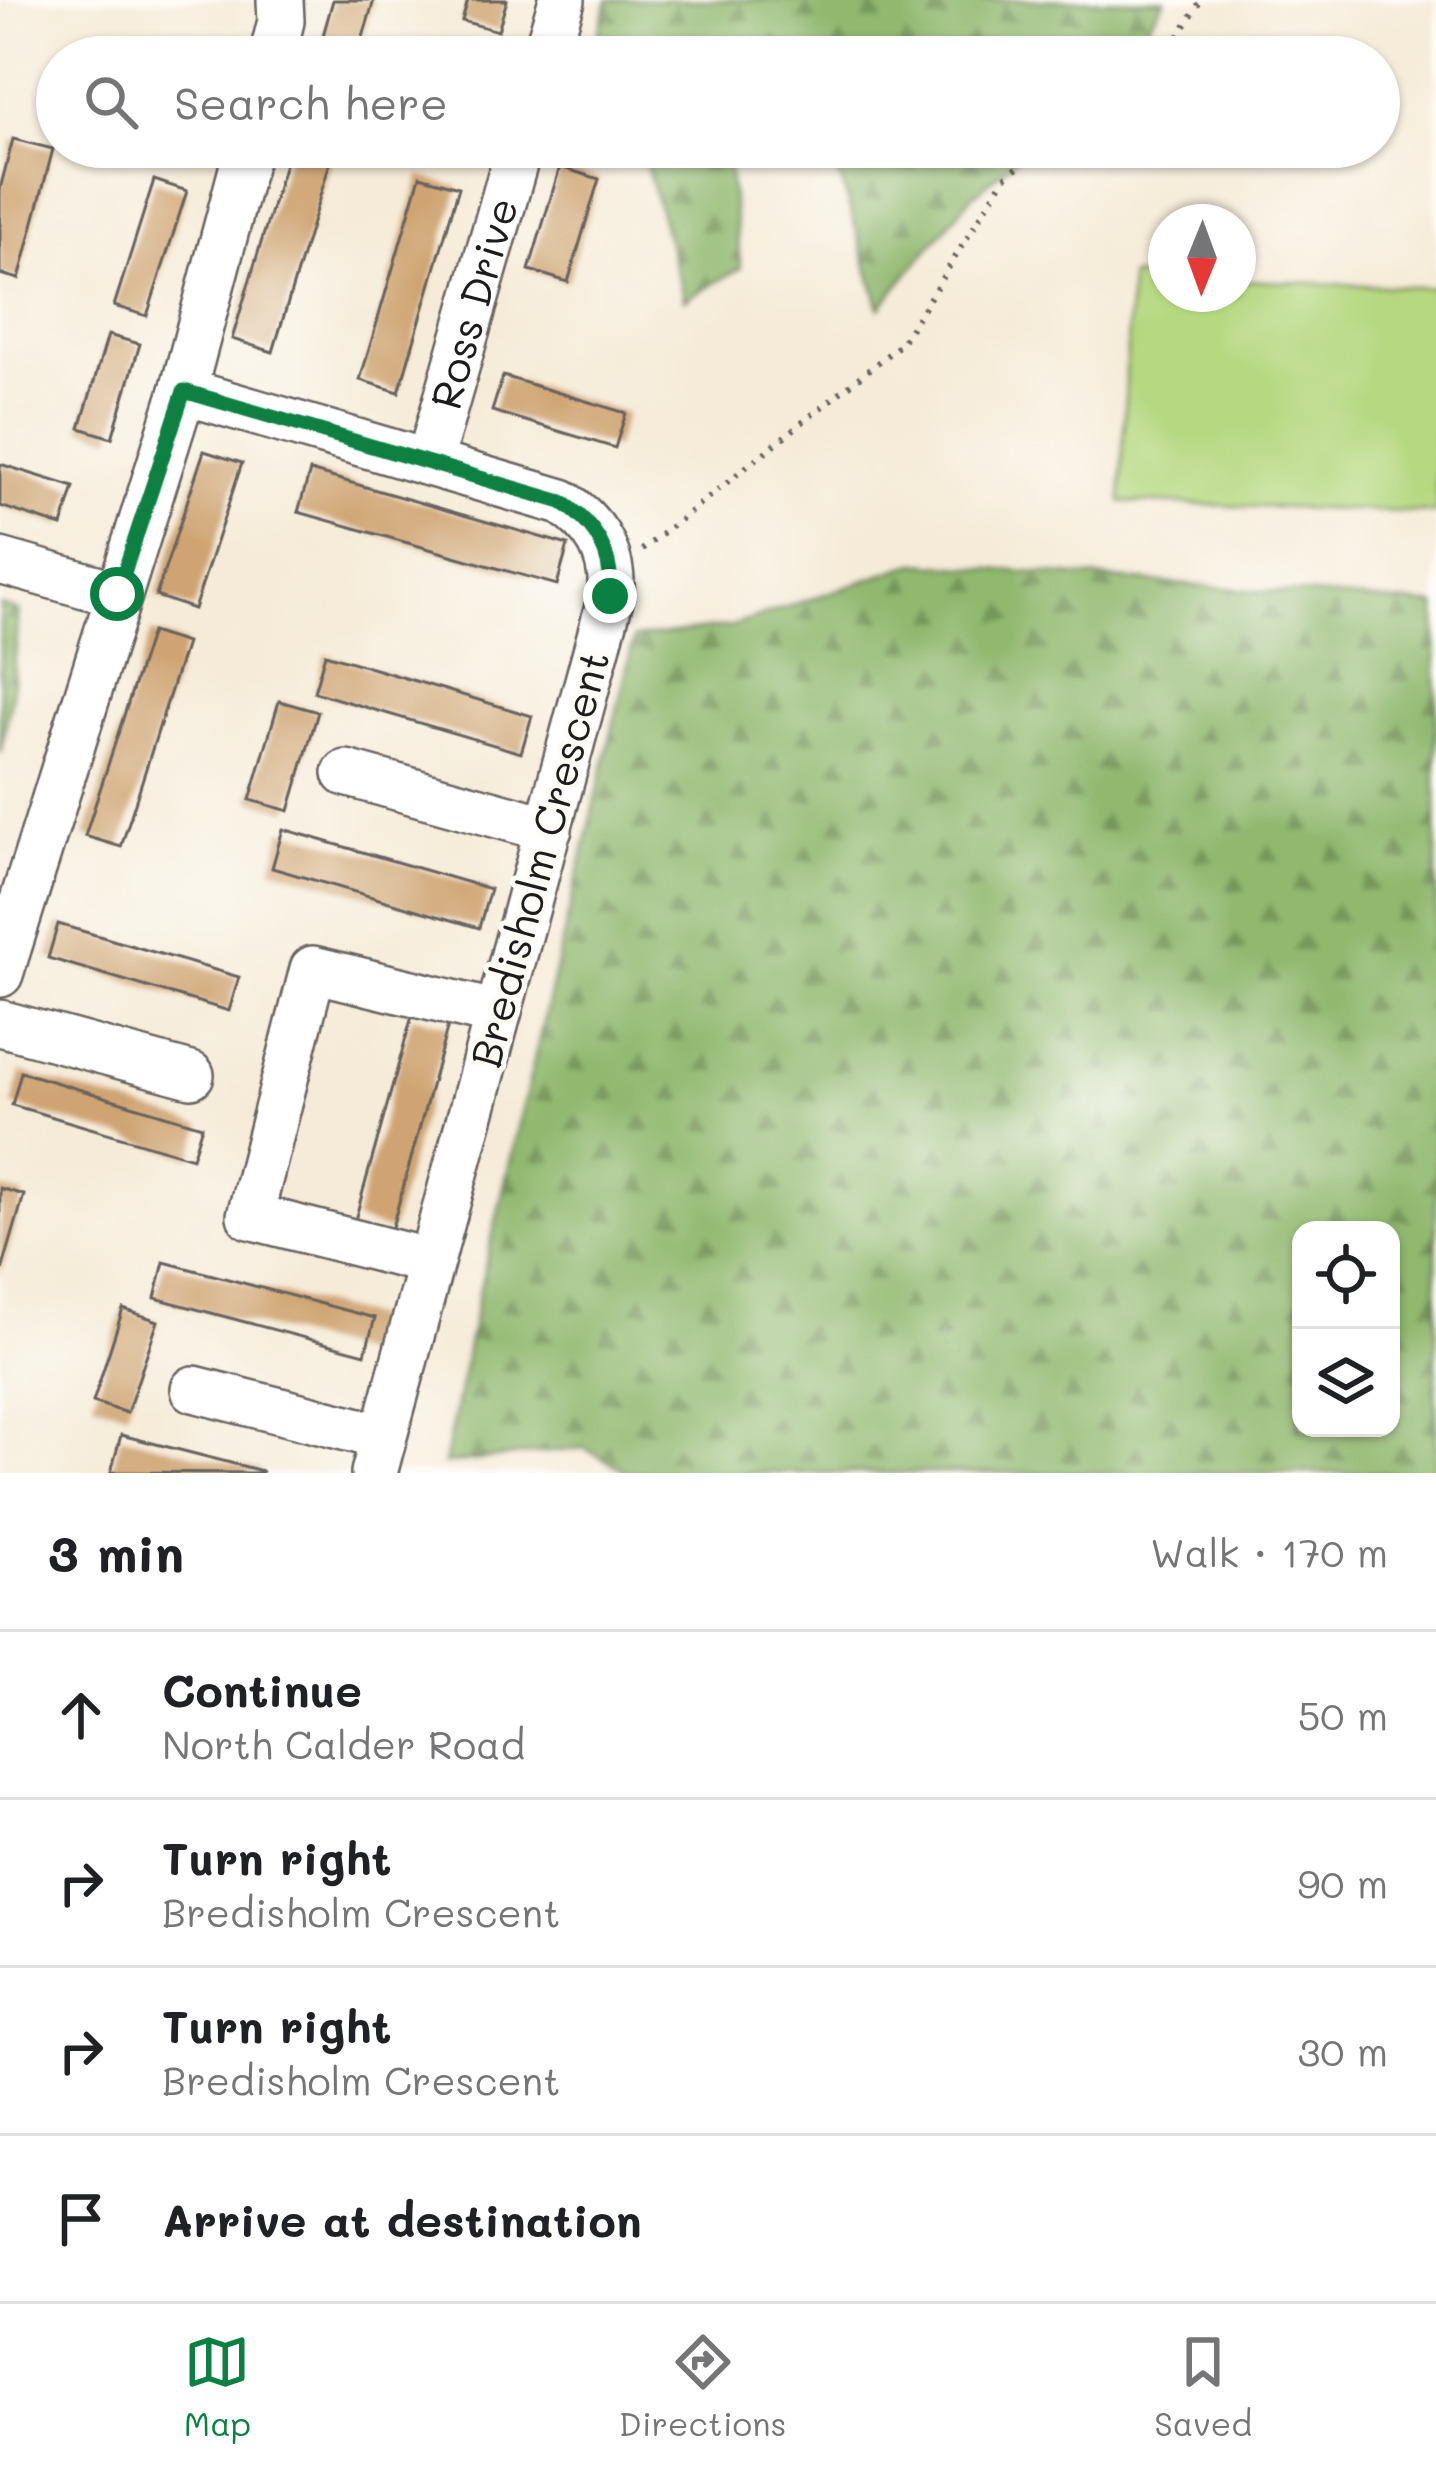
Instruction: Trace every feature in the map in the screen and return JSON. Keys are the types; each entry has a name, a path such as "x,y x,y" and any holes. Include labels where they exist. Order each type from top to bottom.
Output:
{"street":[{"path":"277,36 280,0"},
{"path":"551,36 562,0"},
{"path":"0,974 184,391 242,168"},
{"name":"Ross Drive","path":"429,462 514,168"},
{"path":"184,391 562,502 596,532 611,571"},
{"path":"0,561 117,594"},
{"name":"Bredisholm Crescent","path":"378,1455 549,829 610,596 611,571"},
{"path":"346,773 549,829"},
{"path":"430,1262 250,1216 313,969 498,1014"},
{"path":"0,1023 191,1075"},
{"path":"194,1389 378,1455"}],"path":[{"path":"1179,36 1201,0"},
{"path":"611,571 901,344 1005,177 1017,168"}],"green space":[{"path":"608,0 1165,0 1141,36 598,34"},
{"path":"647,168 729,168 741,268 685,300"},
{"path":"834,168 1005,168 970,198 880,308"},
{"path":"1130,276 1148,276 1148,312 1256,312 1256,281 1436,288 1436,513 1121,502"},
{"path":"916,563 1436,605 1436,1473 630,1473 584,1448 444,1464 477,1301 634,638 732,626"},
{"path":"0,605 19,611 12,694 0,754"}],"building":[{"path":"333,0 374,0 363,36 323,36"},
{"path":"468,0 507,0 498,31 462,21"},
{"path":"13,139 36,145 36,168 48,168 19,279 0,274 0,189"},
{"path":"284,168 328,168 273,352 232,339"},
{"path":"560,168 599,179 568,282 529,270"},
{"path":"420,176 459,187 399,392 360,380"},
{"path":"154,180 187,191 147,316 114,306"},
{"path":"108,335 140,344 112,438 80,428"},
{"path":"503,376 626,413 615,448 492,411"},
{"path":"204,451 242,463 194,609 156,596"},
{"path":"0,464 74,487 62,526 0,506"},
{"path":"310,471 568,545 557,585 298,512"},
{"path":"151,632 186,643 121,847 85,836"},
{"path":"325,654 532,716 521,753 314,692"},
{"path":"279,701 318,712 289,811 250,800"},
{"path":"283,829 490,889 479,928 272,868"},
{"path":"58,924 239,977 229,1011 48,958"},
{"path":"412,1016 448,1025 391,1231 355,1220"},
{"path":"21,1072 202,1126 192,1158 12,1105"},
{"path":"0,1188 24,1195 1,1274 0,1274"},
{"path":"164,1262 375,1318 365,1354 155,1298"},
{"path":"123,1309 158,1321 127,1413 93,1402"},
{"path":"121,1435 262,1471 262,1473 111,1472"}],"route":[{"path":"117,594 184,391 562,502 586,520 605,549 611,571 610,596"}]}
